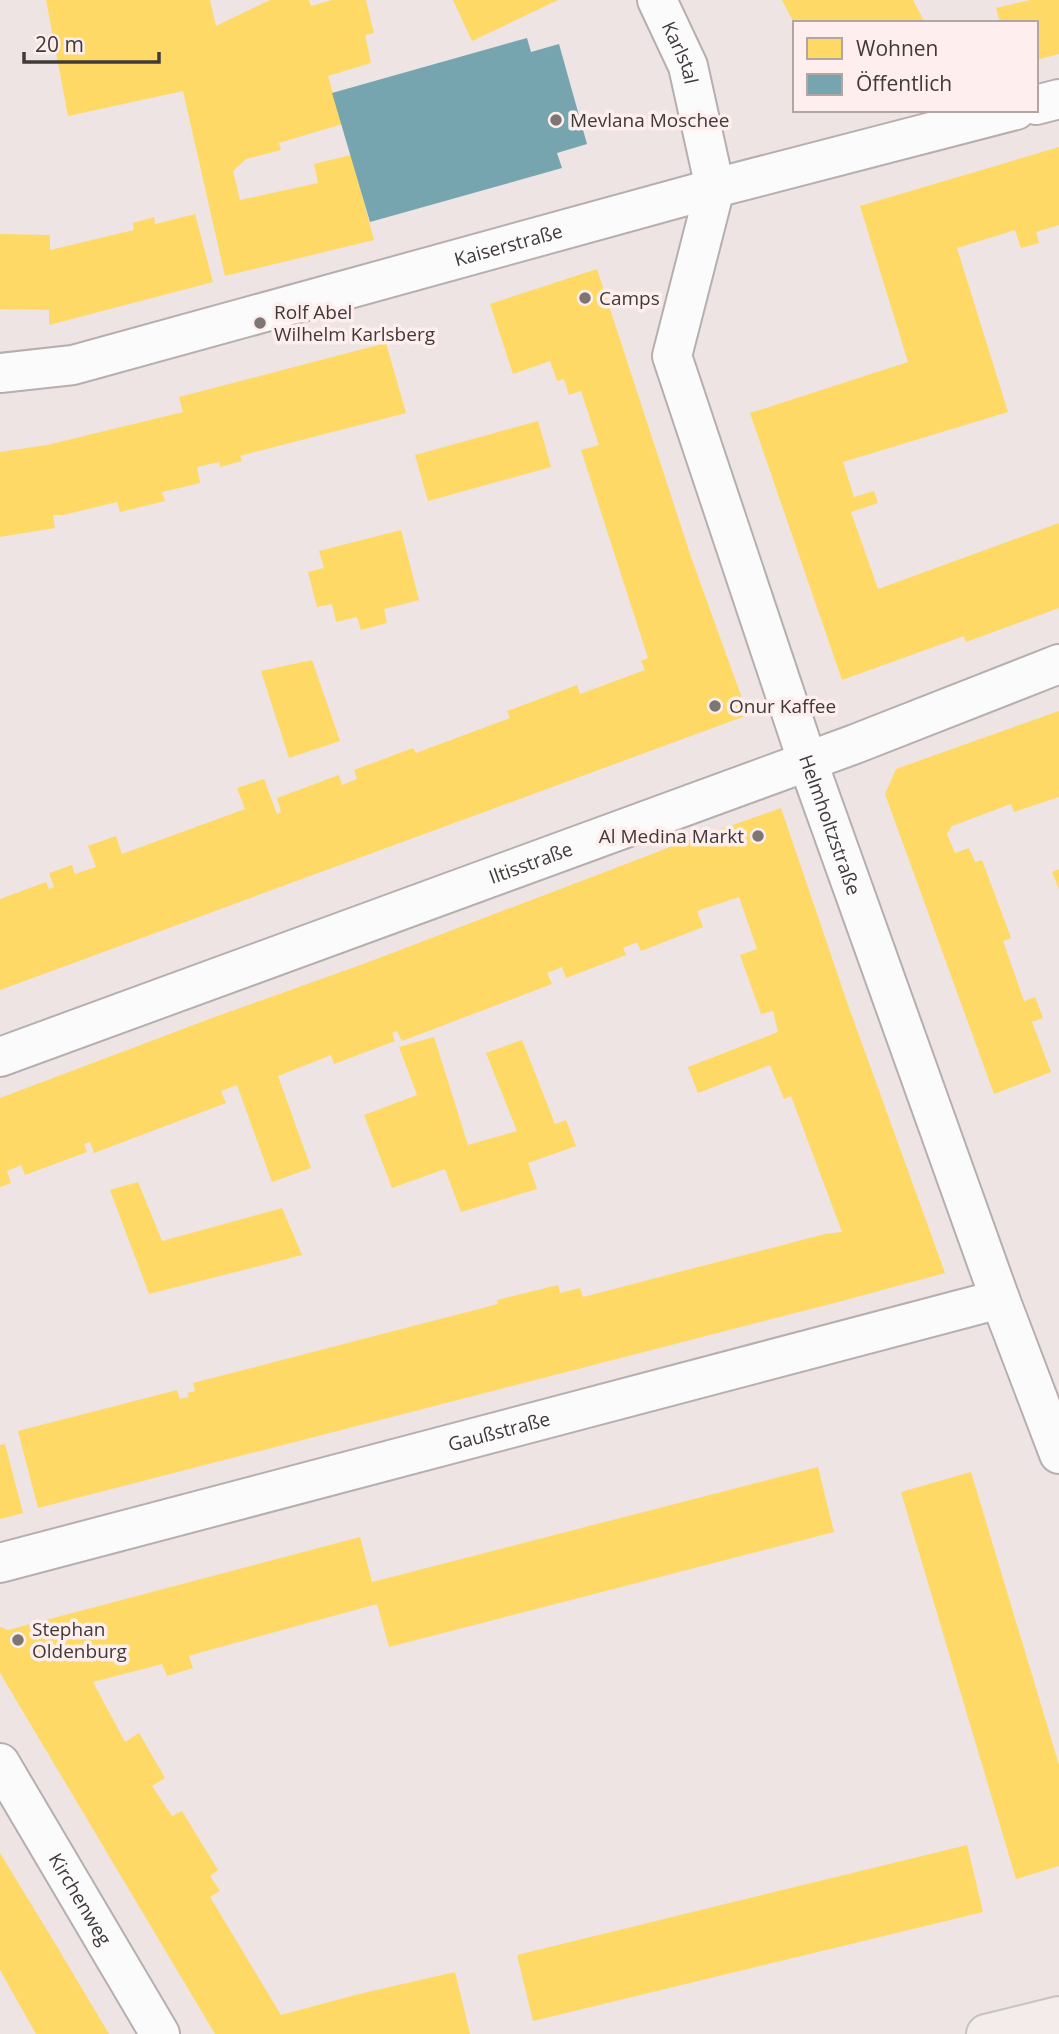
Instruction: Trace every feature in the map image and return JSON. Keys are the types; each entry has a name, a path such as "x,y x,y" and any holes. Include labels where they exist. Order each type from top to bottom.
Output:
{"main road":[{"path":"986,2034 1059,2016"}],"street":[{"name":"Karlstal","path":"657,0 688,66 715,188"},
{"path":"1038,104 1059,99"},
{"name":"Kaiserstraße","path":"0,373 73,365 715,188 1008,112"},
{"name":"Helmholtzstraße","path":"715,188 672,356 807,760 1000,1299 1059,1454"},
{"name":"Iltisstraße","path":"0,1057 855,744 1059,664"},
{"name":"Gaußstraße","path":"0,1563 1000,1299"},
{"name":"Kirchenweg","path":"0,1763 160,2034"}],"building: Wohnen":[{"path":"46,0 210,0 216,26 270,0 309,0 311,6 332,0 366,0 374,33 365,35 371,63 328,76 342,124 279,143 281,150 246,159 233,171 240,200 318,183 314,164 351,155 374,240 225,276 183,91 68,116"},
{"path":"453,0 558,0 472,41"},
{"path":"782,0 913,0 924,21 793,21"},
{"path":"1030,0 1059,0 1059,54 1038,59 1038,21 999,21 996,8"},
{"path":"1059,147 1059,225 1036,232 1039,243 1021,248 1015,230 957,248 1008,412 843,462 854,497 874,491 878,503 851,512 878,589 1059,523 1059,608 966,642 964,636 842,680 750,413 908,362 860,206"},
{"path":"195,214 213,282 49,325 49,310 0,309 0,234 50,235 50,250 134,230 133,223 154,217 155,224"},
{"path":"597,269 691,557 748,715 0,990 0,899 46,882 49,889 54,887 49,873 72,865 75,874 96,867 88,846 116,836 122,854 245,809 237,788 264,779 277,814 281,812 277,798 339,775 342,785 357,779 354,770 413,748 416,753 510,718 507,711 577,685 580,694 645,670 641,661 648,658 581,450 599,445 581,391 569,395 564,379 557,381 550,361 513,374 490,304"},
{"path":"386,343 406,413 240,456 242,461 220,467 219,462 197,467 200,483 162,492 165,501 120,512 117,502 53,515 55,528 0,537 0,452 47,445 183,412 179,397"},
{"path":"538,421 551,467 428,501 415,455"},
{"path":"401,530 419,600 384,609 387,623 361,630 357,617 336,622 332,604 317,607 308,572 324,568 319,551"},
{"path":"312,660 340,741 289,758 261,671"},
{"path":"1059,711 1059,797 1014,812 1011,804 952,826 947,834 955,853 969,848 975,862 982,860 1011,938 1003,941 1024,1001 1035,997 1043,1018 1032,1022 1051,1072 994,1094 885,794 896,769"},
{"path":"781,808 848,1005 945,1273 38,1508 18,1431 177,1390 180,1399 189,1397 187,1393 195,1391 193,1383 498,1304 497,1300 558,1285 560,1293 580,1288 583,1297 825,1234 842,1232 791,1096 784,1099 770,1065 698,1093 688,1067 778,1032 773,1011 761,1014 740,955 757,949 739,897 697,911 703,927 641,951 637,942 623,948 626,955 566,978 562,967 547,973 552,984 402,1041 397,1031 392,1033 395,1041 334,1064 331,1055 278,1076 311,1168 272,1182 237,1085 221,1091 226,1103 94,1153 90,1142 84,1144 87,1152 25,1175 21,1165 7,1171 11,1183 0,1187 0,1098"},
{"path":"1059,869 1059,889 1052,872"},
{"path":"434,1037 468,1145 517,1131 486,1053 522,1040 555,1124 566,1120 576,1146 528,1163 537,1189 461,1212 445,1169 392,1188 364,1115 417,1095 399,1047"},
{"path":"138,1182 162,1241 282,1208 302,1255 149,1294 110,1190"},
{"path":"5,1444 23,1513 0,1519 0,1445"},
{"path":"818,1467 834,1532 389,1647 377,1604 189,1656 193,1668 167,1676 162,1664 93,1682 125,1742 139,1733 165,1778 152,1786 172,1816 182,1811 218,1870 210,1876 220,1891 210,1897 281,2015 455,1972 470,2034 215,2034 0,1673 0,1627 8,1630 360,1537 372,1582"},
{"path":"971,1472 1059,1765 1059,1866 1016,1879 901,1492"},
{"path":"967,1845 983,1912 533,2021 517,1955"},
{"path":"0,1853 109,2034 36,2034 0,1970"}],"building: Öffentlich":[{"path":"527,38 531,52 559,44 587,144 557,153 562,168 370,222 332,93"}],"place":[{"name":"Mevlana Moschee","path":"556,120"},
{"name":"Camps","path":"585,298"},
{"name":"Rolf Abel Wilhelm Karlsberg","path":"260,323"},
{"name":"Onur Kaffee","path":"715,706"},
{"name":"Al Medina Markt","path":"758,836"},
{"name":"Stephan Oldenburg","path":"18,1640"}]}
